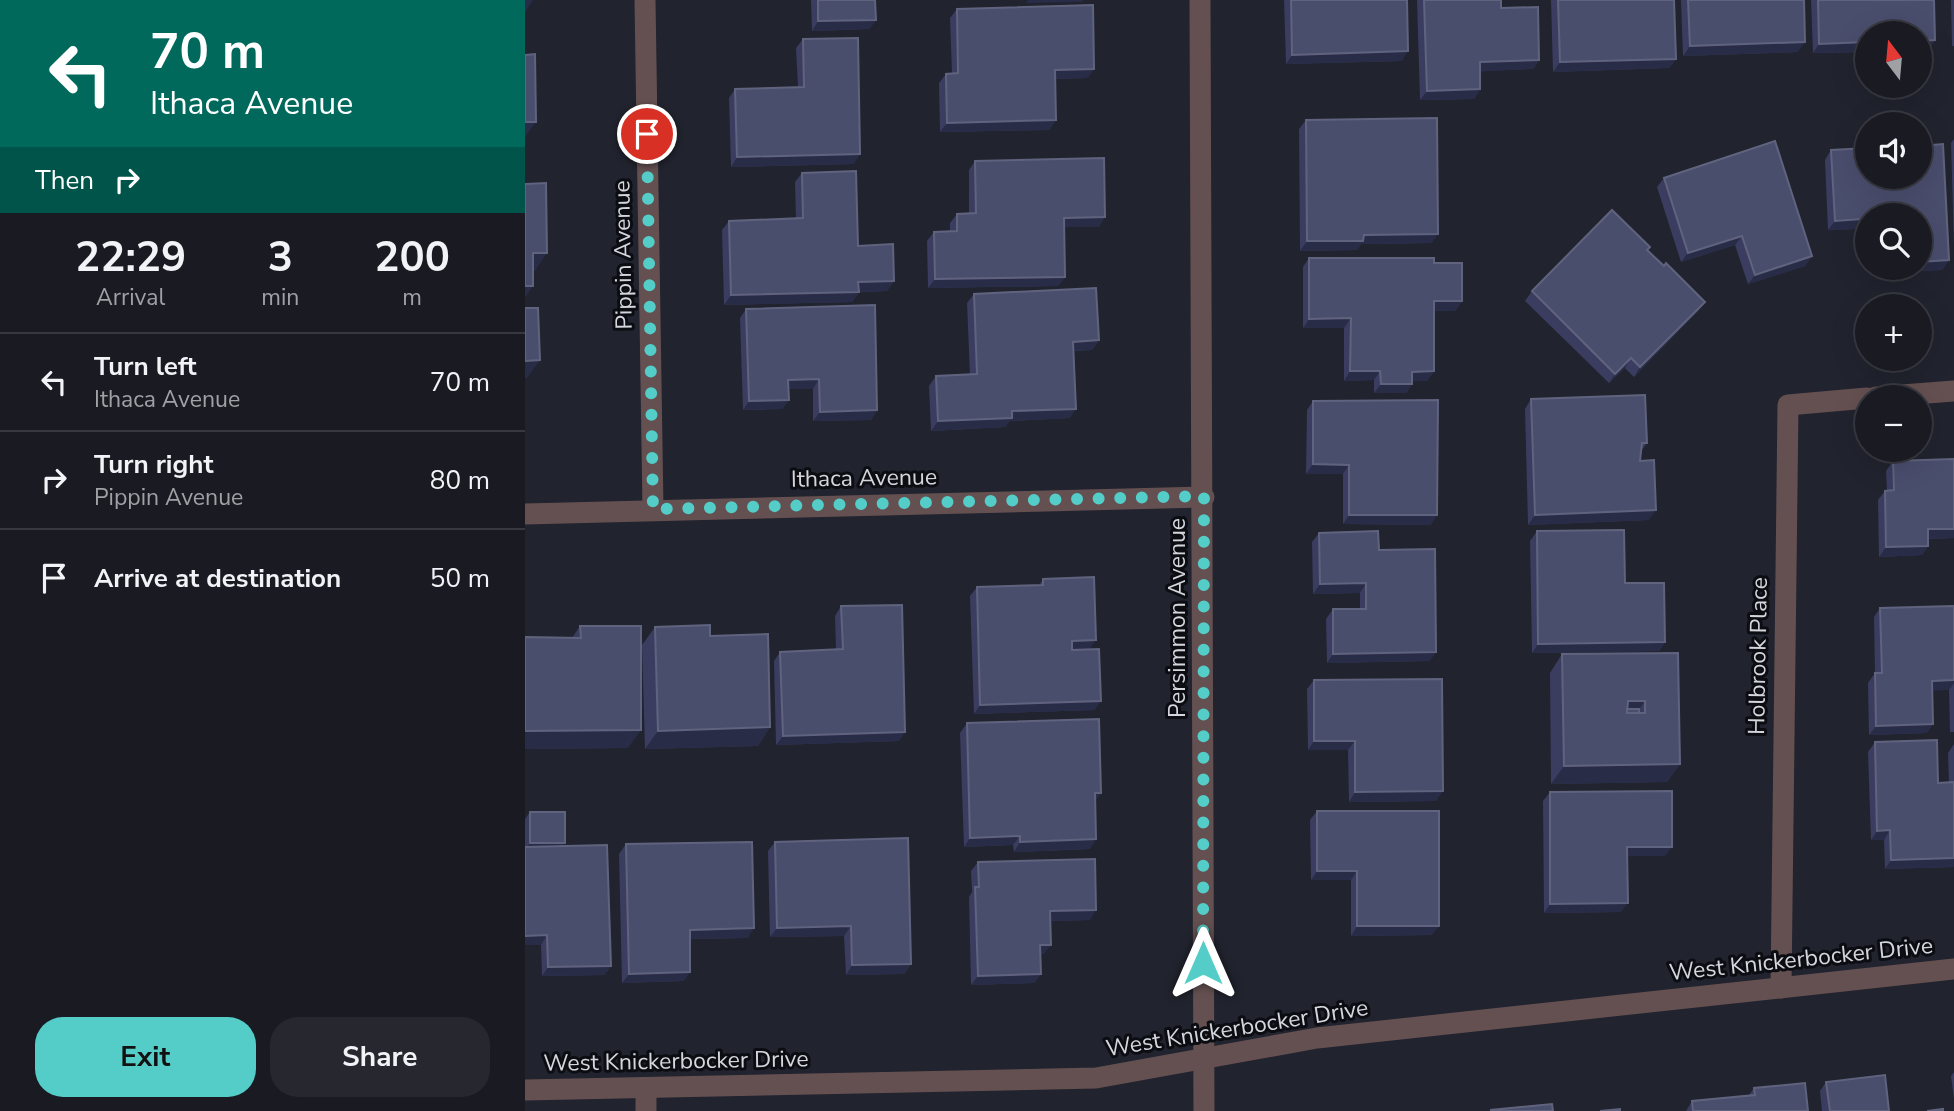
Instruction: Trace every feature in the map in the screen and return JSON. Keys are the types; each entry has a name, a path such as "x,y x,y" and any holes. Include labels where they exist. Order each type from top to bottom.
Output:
{"street":[{"name":"Pippin Avenue","path":"645,0 653,509"},
{"name":"Persimmon Avenue","path":"1200,0 1204,496 1204,1111"},
{"path":"1932,393 1954,391"},
{"name":"Holbrook Place","path":"1781,988 1788,405 1855,399"},
{"name":"Ithaca Avenue","path":"525,514 1204,496"},
{"name":"West Knickerbocker Drive","path":"525,1090 1096,1078 1317,1038 1954,969"},
{"path":"646,1088 646,1111"}],"building":[{"path":"818,0 875,0 876,20 818,21"},
{"path":"1291,0 1407,0 1408,51 1292,55"},
{"path":"1424,0 1501,0 1501,8 1538,7 1539,60 1480,62 1480,89 1427,91"},
{"path":"1558,0 1674,0 1676,59 1560,62"},
{"path":"1688,0 1804,0 1805,42 1690,46"},
{"path":"1818,0 1934,0 1935,40 1932,40 1932,21 1855,21 1855,42 1819,44"},
{"path":"1093,5 1094,69 1055,70 1056,120 947,123 946,74 958,73 957,9"},
{"path":"858,38 860,154 737,157 735,89 804,87 803,39"},
{"path":"535,54 536,122 525,122 525,55"},
{"path":"1437,118 1438,234 1364,235 1363,241 1307,241 1306,120"},
{"path":"1775,141 1812,256 1755,275 1742,236 1688,253 1664,178"},
{"path":"1943,144 1949,260 1932,261 1932,203 1855,203 1855,220 1835,221 1831,150 1855,149 1855,189 1932,189 1932,145"},
{"path":"1104,158 1105,217 1064,218 1065,277 935,279 934,232 957,231 957,214 976,213 975,161"},
{"path":"856,171 858,246 893,244 894,281 858,282 859,292 731,295 729,221 803,218 802,173"},
{"path":"546,183 547,253 533,253 533,286 525,286 525,184"},
{"path":"1612,210 1650,247 1647,250 1664,266 1666,263 1705,302 1640,367 1631,358 1615,374 1532,291"},
{"path":"1309,258 1434,258 1434,263 1462,263 1462,301 1434,301 1434,371 1412,372 1412,384 1381,384 1380,371 1350,371 1351,318 1309,319"},
{"path":"1096,288 1099,340 1073,342 1076,409 1012,411 1012,418 938,421 936,376 977,374 974,294"},
{"path":"875,305 877,410 820,412 819,379 788,380 789,400 749,401 746,309"},
{"path":"525,308 538,308 540,360 525,361"},
{"path":"1645,395 1647,443 1642,443 1640,461 1654,460 1656,510 1535,515 1531,399"},
{"path":"1438,400 1437,515 1349,515 1349,465 1313,464 1313,401"},
{"path":"1954,459 1954,529 1928,529 1928,546 1886,547 1885,491 1894,490 1893,462 1932,462 1932,460"},
{"path":"1624,530 1625,583 1664,583 1665,642 1538,644 1537,531"},
{"path":"1378,531 1379,550 1435,549 1436,652 1333,654 1333,609 1366,609 1366,583 1320,584 1319,533"},
{"path":"1094,577 1096,640 1072,641 1072,650 1099,649 1101,701 980,705 977,587 1043,585 1043,579"},
{"path":"902,605 905,732 783,736 780,652 843,649 841,606"},
{"path":"1954,606 1954,680 1932,681 1933,724 1876,726 1875,673 1882,673 1880,608"},
{"path":"710,625 710,636 768,634 770,727 658,731 655,627"},
{"path":"580,626 641,626 641,730 525,731 525,637 581,638"},
{"path":"1678,653 1680,764 1564,766 1562,654","holes":["1628,701 1645,701 1645,713 1627,713"]},
{"path":"1442,679 1443,791 1355,792 1355,741 1314,741 1314,680"},
{"path":"1627,709 1639,709 1639,713 1627,713"},
{"path":"1099,719 1101,793 1095,793 1096,839 1020,842 1020,836 970,838 967,723"},
{"path":"1937,740 1938,783 1954,782 1954,858 1891,860 1890,830 1877,831 1875,742"},
{"path":"1672,791 1672,847 1627,847 1628,903 1550,904 1550,792"},
{"path":"1317,811 1439,811 1439,926 1357,926 1357,871 1317,871"},
{"path":"530,812 565,812 565,843 530,843"},
{"path":"908,838 911,964 852,965 851,926 777,928 775,842"},
{"path":"752,842 754,928 690,930 690,972 629,974 626,844"},
{"path":"607,845 611,966 548,967 547,935 525,936 525,847"},
{"path":"1095,859 1096,910 1050,911 1051,945 1040,945 1041,974 978,976 975,887 979,887 978,862"},
{"path":"1885,1075 1889,1111 1830,1111 1826,1082"},
{"path":"1805,1083 1808,1111 1693,1111 1692,1101 1755,1095 1754,1088"},
{"path":"1552,1104 1553,1111 1491,1111 1491,1110"}],"route":[{"path":"647,134 653,509 1204,496 1203,963"}]}
